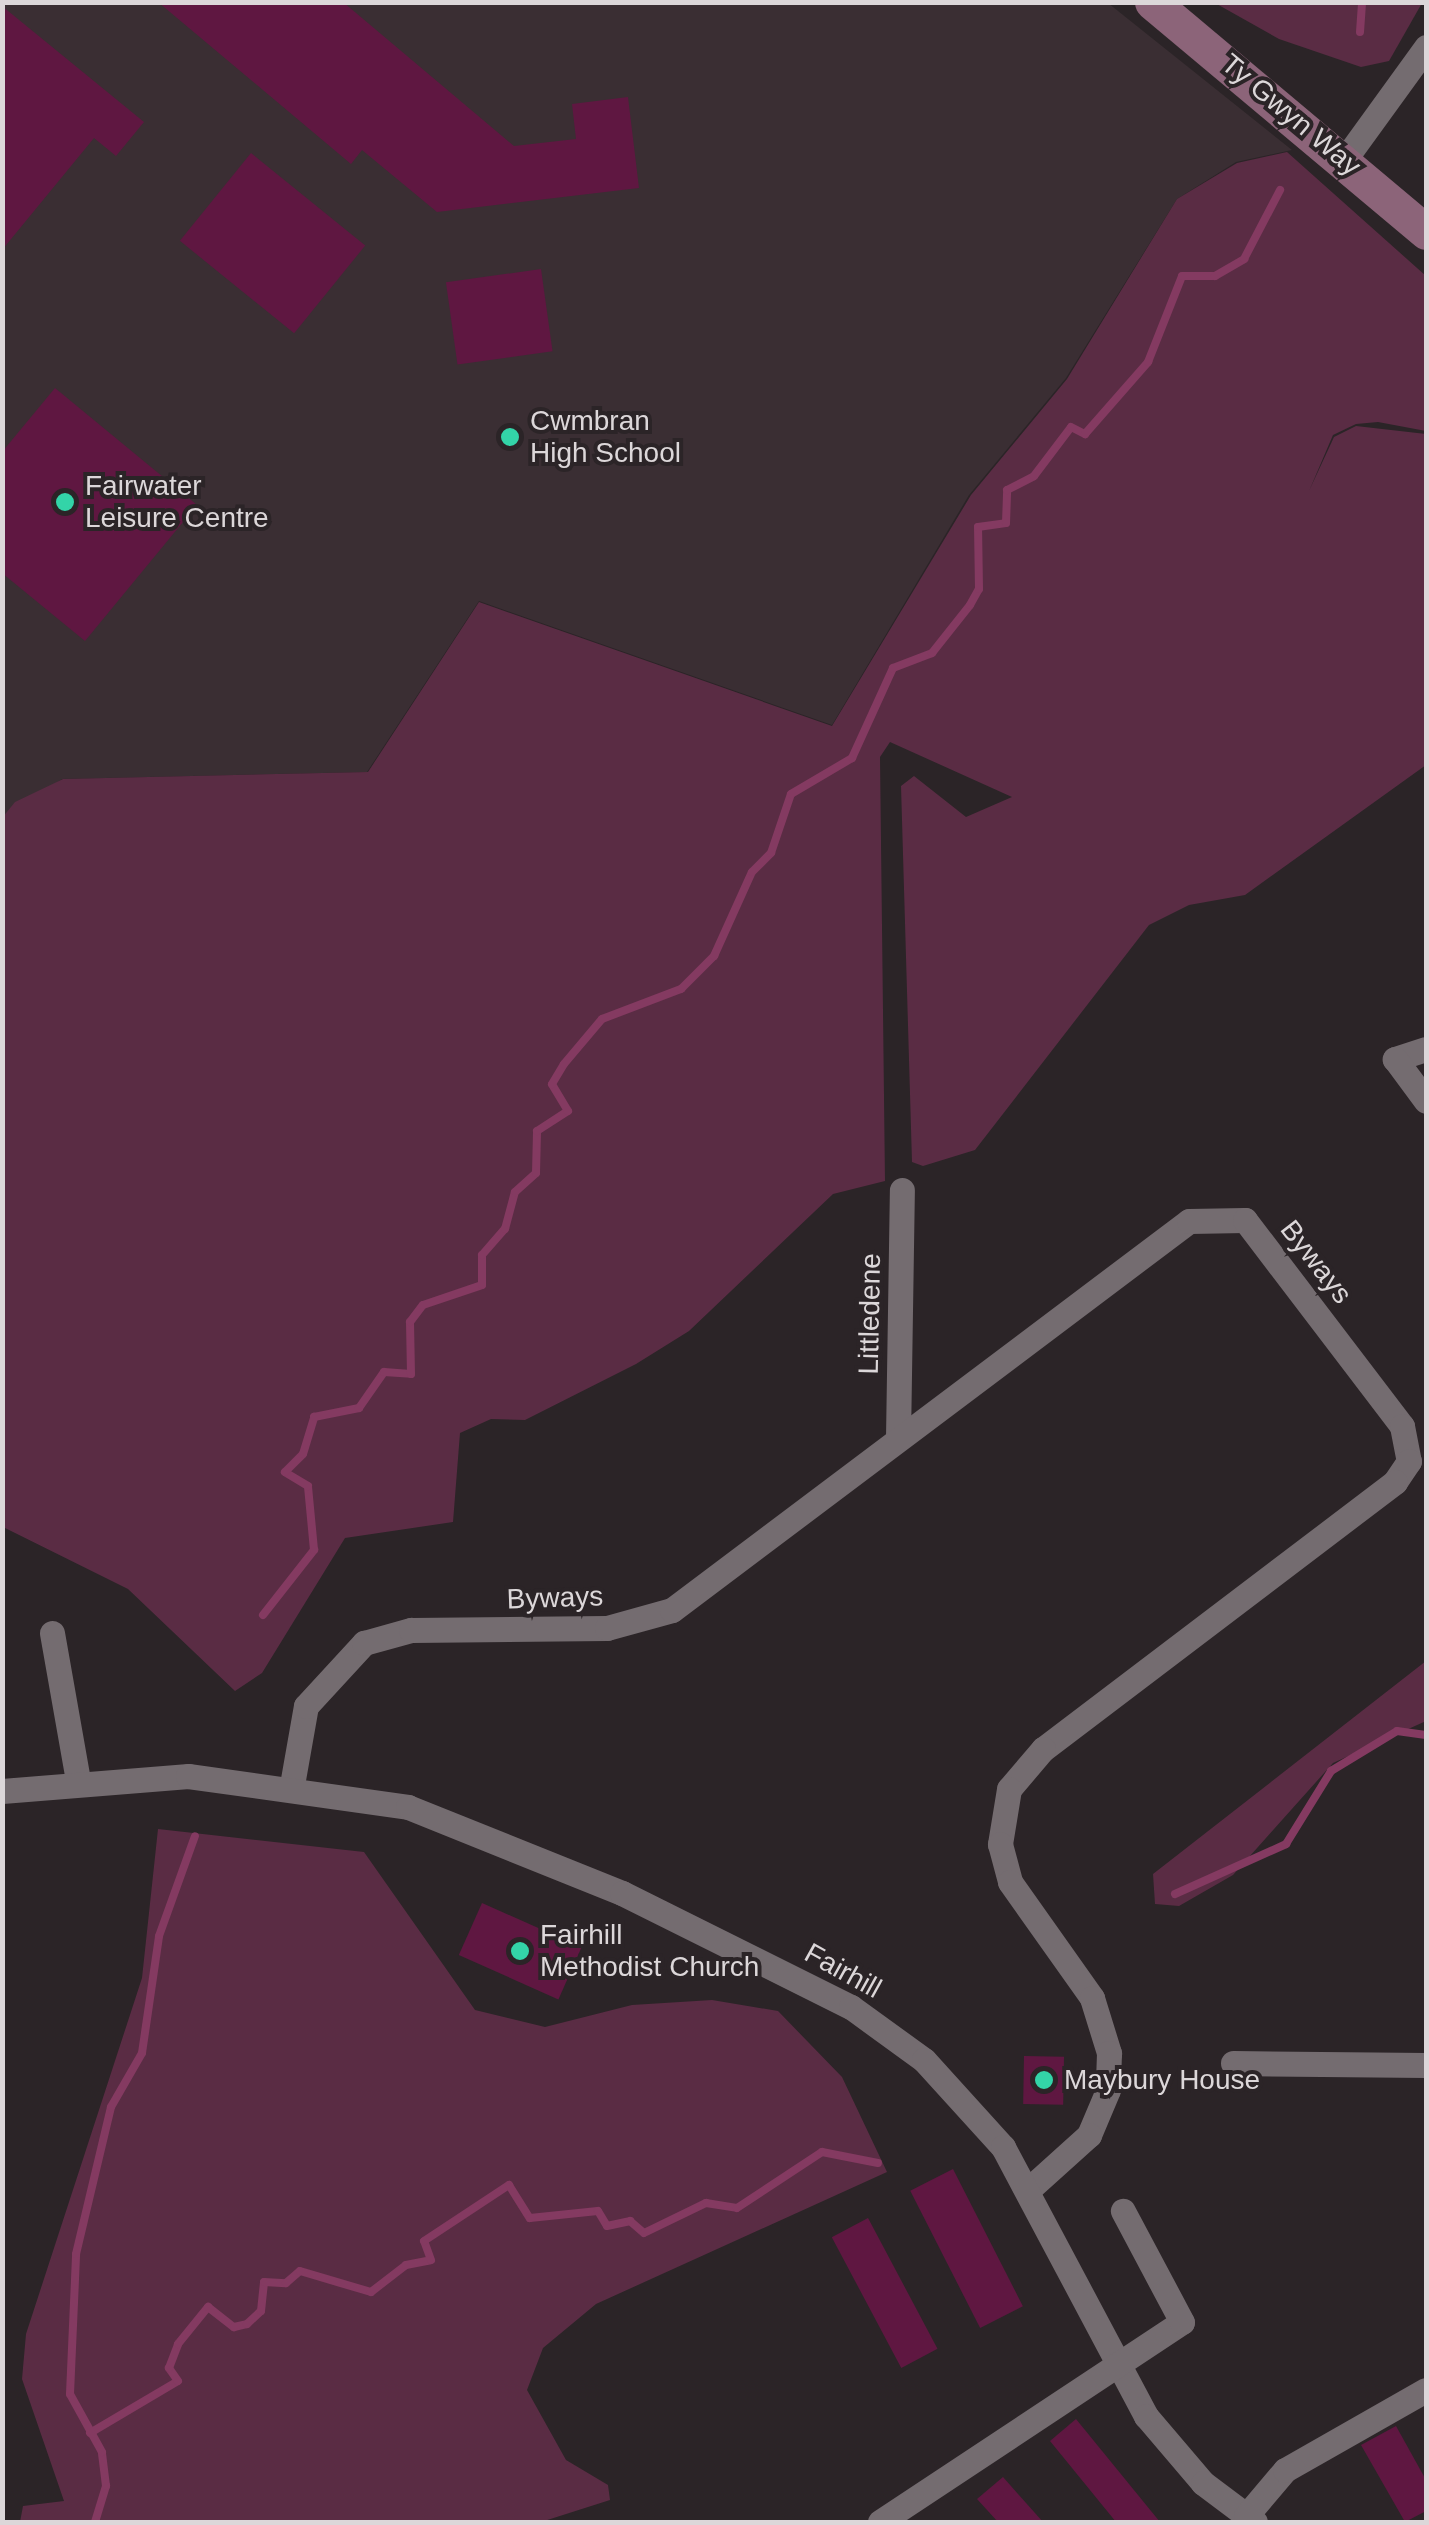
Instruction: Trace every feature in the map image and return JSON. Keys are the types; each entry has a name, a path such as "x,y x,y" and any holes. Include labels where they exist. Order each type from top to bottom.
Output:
{"street":[{"name":"Ty Gwyn Way","path":"1152,2 1345,159 1426,232"},
{"path":"1345,159 1426,47"},
{"path":"1426,1049 1395,1059 1426,1101"},
{"name":"Littledene","path":"898,1438 902,1190"},
{"name":"Byways","path":"292,1784 306,1706 364,1643 411,1630 642,1622 672,1610 1189,1221 1227,1214 1245,1220 1275,1255 1410,1441 1395,1482 1042,1750 1009,1789 1000,1844 1010,1882 1092,1998 1109,2053 1108,2090 1089,2135 1029,2188"},
{"path":"52,1633 78,1781"},
{"name":"Fairhill","path":"2,1791 78,1781 292,1784 474,1828 852,2007 949,2084 1029,2188 1112,2364 1175,2454 1250,2519"},
{"path":"1233,2063 1426,2064"},
{"path":"880,2522 1112,2364 1182,2322 1123,2211"},
{"path":"1250,2519 1285,2470 1426,2390"}],"shaded area":[{"path":"1422,2 1389,61 1361,67 1279,39 1215,3"},
{"name":"Cwmbran High School","path":"3,3 1108,3 1292,150 1236,162 1177,199 1066,378 969,495 832,725 479,601 367,772 62,779 3,817"},
{"path":"1287,152 1426,276 1426,431 1378,422 1356,424 1333,435 1309,491 1334,437 1356,426 1426,434 1426,765 1245,895 1189,905 1149,925 975,1150 923,1166 912,1162 901,786 914,776 966,817 1012,797 890,742 880,757 885,1181 833,1194 689,1331 636,1364 525,1420 491,1419 460,1433 453,1522 345,1538 262,1673 235,1691 128,1589 3,1527 2,818 15,802 63,779 368,772 479,602 832,726 971,495 1067,379 1177,199 1237,163"},
{"path":"1426,1661 1426,1721 1333,1763 1233,1875 1179,1906 1155,1904 1153,1874"},
{"path":"158,1829 364,1852 475,2010 545,2027 632,2005 712,2000 778,2011 842,2077 887,2172 596,2304 543,2348 527,2390 566,2460 608,2485 610,2500 541,2522 20,2522 23,2506 64,2501 22,2379 26,2334 142,1978"}],"building":[{"path":"158,2 343,2 514,146 576,139 572,104 628,97 639,188 437,212 362,150 351,164"},
{"path":"2,6 144,122 116,156 94,138 2,250"},
{"path":"251,153 365,246 294,333 180,241"},
{"path":"541,269 553,351 457,365 446,282"},
{"path":"55,388 197,505 85,641 2,573 2,452"},
{"name":"Fairhill Methodist Church","path":"482,1903 582,1947 558,1999 459,1955"},
{"name":"Maybury House","path":"1024,2056 1064,2057 1063,2105 1023,2104"},
{"path":"953,2169 1023,2306 980,2328 910,2191"},
{"path":"868,2218 937,2349 901,2368 832,2237"},
{"path":"1076,2419 1160,2522 1116,2522 1050,2441"},
{"path":"1396,2426 1426,2480 1426,2511 1405,2522 1361,2445"},
{"path":"1003,2477 1043,2522 998,2522 977,2499"}],"waterway":[{"path":"1360,32 1362,2"},
{"path":"263,1615 314,1550 308,1486 285,1472 303,1454 314,1417 359,1408 384,1372 411,1374 410,1322 423,1305 482,1285 482,1255 505,1229 515,1192 536,1173 537,1131 568,1111 552,1084 564,1064 602,1019 681,989 714,956 752,872 771,853 791,794 852,758 893,668 932,653 970,605 979,589 978,527 1006,523 1007,490 1034,476 1071,427 1085,434 1148,362 1182,276 1215,276 1244,259 1280,190"},
{"path":"1175,1894 1286,1844 1331,1771 1397,1731 1426,1735"},
{"path":"95,2522 106,2486 102,2452 70,2394 76,2254 111,2107 142,2053 159,1936 195,1836"},
{"path":"90,2433 178,2381 169,2368 178,2344 208,2307 234,2327 247,2324 261,2311 264,2282 286,2283 300,2271 371,2292 406,2265 431,2260 424,2241 509,2185 530,2218 598,2211 607,2226 630,2221 644,2233 706,2203 737,2208 822,2152 878,2163"}],"place":[{"name":"Cwmbran High School","path":"510,437"},
{"name":"Fairwater Leisure Centre","path":"65,502"},
{"name":"Fairhill Methodist Church","path":"520,1951"},
{"name":"Maybury House","path":"1044,2080"}]}
